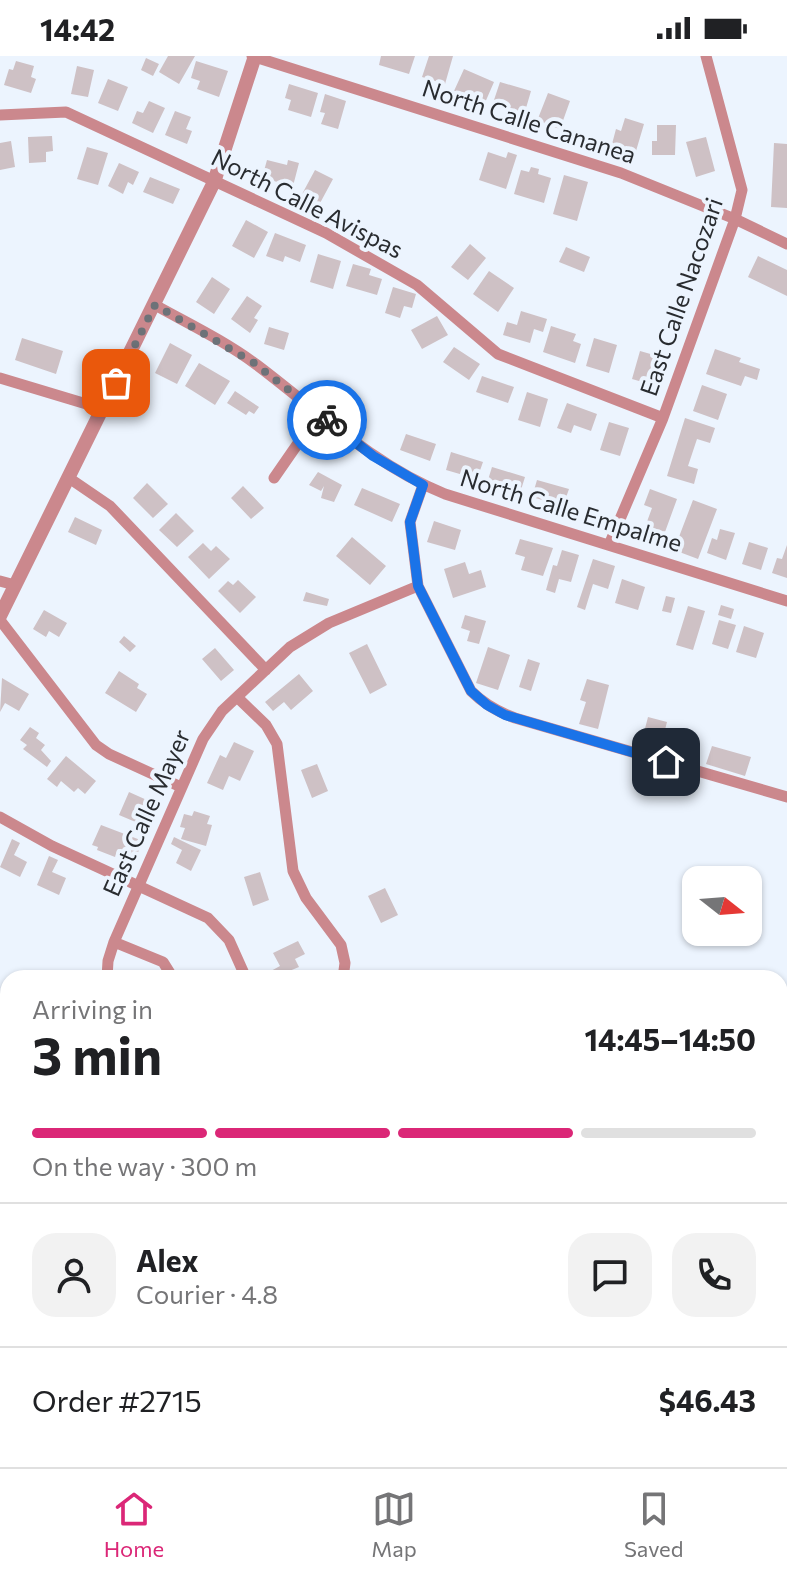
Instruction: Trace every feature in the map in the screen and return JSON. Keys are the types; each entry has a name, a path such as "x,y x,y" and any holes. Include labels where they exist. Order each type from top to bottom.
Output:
{"street":[{"name":"East Calle Nacozari","path":"609,545 663,418 735,219 742,190 706,56"},
{"name":"North Calle Cananea","path":"254,57 621,173 735,219 787,244"},
{"path":"181,787 96,745 0,618 214,182 254,57"},
{"name":"North Calle Avispas","path":"0,115 66,112 326,233 417,285 498,354 663,418"},
{"name":"North Calle Empalme","path":"155,305 254,363 373,456 423,485 787,601"},
{"path":"0,378 103,409"},
{"path":"274,478 319,413"},
{"path":"69,478 110,506 266,670"},
{"path":"423,485 410,522 418,586 471,691 496,711 787,797"},
{"path":"0,581 15,585"},
{"name":"East Calle Mayer","path":"107,970 114,942 208,729 290,647 309,634 418,586"},
{"path":"237,697 266,725 277,744 293,871 306,898 339,940 344,970"},
{"path":"0,817 22,831 138,887 195,910 214,922 229,940 242,970"},
{"path":"114,942 163,962 168,970"}],"building":[{"path":"168,56 195,56 179,84 159,72"},
{"path":"381,56 415,56 409,74 379,65"},
{"path":"429,56 453,56 445,84 422,77"},
{"path":"146,58 159,64 153,76 141,70"},
{"path":"16,61 34,66 31,77 36,79 31,93 4,85 9,69 13,70"},
{"path":"196,61 228,71 219,97 197,89 200,81 191,78"},
{"path":"77,66 94,70 88,97 71,94"},
{"path":"464,69 494,82 484,105 454,91"},
{"path":"108,79 128,87 118,111 98,103"},
{"path":"500,82 531,91 524,115 492,106"},
{"path":"289,84 318,93 311,117 288,110 291,100 285,98"},
{"path":"548,93 570,101 560,129 537,121"},
{"path":"325,94 346,101 338,129 321,124 325,113 320,112"},
{"path":"149,101 165,108 153,133 132,123 137,111 143,113"},
{"path":"175,111 191,117 186,129 192,131 187,144 165,135"},
{"path":"625,118 644,124 636,151 612,144 616,129 621,131"},
{"path":"657,125 676,125 675,155 652,155 652,141 657,141"},
{"path":"52,136 53,151 46,152 46,162 29,163 28,137"},
{"path":"706,137 715,171 696,177 686,142"},
{"path":"11,141 15,167 0,170 0,143"},
{"path":"774,143 787,144 787,208 771,207"},
{"path":"87,147 108,153 98,185 77,179"},
{"path":"488,152 506,158 508,152 517,155 506,189 479,180"},
{"path":"267,160 287,165 288,160 299,163 293,186 262,178"},
{"path":"119,163 139,172 133,185 128,182 123,194 108,186"},
{"path":"531,167 539,169 538,174 551,178 544,203 514,194 521,170 529,172"},
{"path":"315,170 333,179 319,205 301,196"},
{"path":"564,175 588,182 577,221 553,214"},
{"path":"150,177 180,189 173,204 143,192"},
{"path":"246,220 268,232 254,258 232,246"},
{"path":"275,233 306,245 300,262 285,256 283,262 266,256"},
{"path":"470,244 486,258 468,280 451,267"},
{"path":"566,247 590,257 584,272 559,262"},
{"path":"318,254 341,261 333,289 310,282"},
{"path":"758,256 787,270 787,296 748,277"},
{"path":"353,264 371,269 369,275 382,279 377,295 346,286"},
{"path":"489,271 514,288 498,312 473,294"},
{"path":"212,277 230,289 214,314 196,302"},
{"path":"393,287 416,294 412,308 404,306 400,318 385,313"},
{"path":"247,296 262,306 254,318 258,320 250,333 231,319"},
{"path":"521,311 547,319 543,332 534,329 530,343 503,335 507,322 517,325"},
{"path":"437,316 448,335 422,349 411,330"},
{"path":"551,326 576,334 573,341 581,344 575,363 543,352"},
{"path":"269,327 289,333 284,350 264,344"},
{"path":"22,338 63,351 56,374 15,360"},
{"path":"594,338 617,345 609,373 586,366"},
{"path":"170,343 192,355 177,384 155,373"},
{"path":"454,347 480,364 469,380 443,362"},
{"path":"715,349 760,369 757,380 745,376 741,386 706,374"},
{"path":"640,351 661,357 653,385 632,379"},
{"path":"199,363 230,381 215,405 185,386"},
{"path":"482,376 514,387 508,403 476,392"},
{"path":"702,385 727,394 718,420 693,411"},
{"path":"235,391 259,407 254,414 249,411 246,415 227,403"},
{"path":"527,392 548,399 540,427 518,420"},
{"path":"567,403 597,414 591,431 574,425 571,433 557,428"},
{"path":"685,418 715,428 710,443 697,439 688,466 698,469 694,484 667,476"},
{"path":"609,422 629,428 620,456 600,450"},
{"path":"406,434 436,444 430,461 400,450"},
{"path":"451,452 483,462 477,479 446,470"},
{"path":"492,467 525,477 520,493 487,483"},
{"path":"318,472 342,485 334,502 321,498 324,486 321,491 309,485"},
{"path":"537,480 569,489 563,506 532,497"},
{"path":"147,483 168,504 153,518 133,498"},
{"path":"243,486 264,508 251,519 231,498"},
{"path":"362,488 400,504 392,522 354,505"},
{"path":"650,489 677,499 663,546 641,538 652,508 644,505"},
{"path":"693,500 717,509 698,559 674,550"},
{"path":"176,513 194,531 177,547 159,530"},
{"path":"75,517 102,530 96,545 68,532"},
{"path":"434,521 461,530 455,550 427,542"},
{"path":"720,529 735,533 726,560 707,553 712,538 717,540"},
{"path":"352,537 386,566 370,585 336,556"},
{"path":"520,539 553,548 543,576 521,570 525,557 515,554"},
{"path":"749,542 768,548 761,570 742,564"},
{"path":"203,543 211,551 216,546 230,559 209,579 188,557"},
{"path":"787,545 787,578 772,573 777,558 782,559"},
{"path":"562,550 579,555 571,582 559,579 555,593 546,590 553,565 557,566"},
{"path":"593,559 615,566 608,589 593,584 585,610 577,607"},
{"path":"465,562 469,574 481,570 486,587 453,598 444,569"},
{"path":"622,579 645,587 638,610 615,603"},
{"path":"238,580 256,597 240,613 218,591 228,581 233,585"},
{"path":"306,592 329,599 327,606 303,601"},
{"path":"666,596 675,598 671,613 662,611"},
{"path":"721,605 734,609 731,619 718,615"},
{"path":"688,606 705,611 693,650 676,645"},
{"path":"44,610 67,623 59,637 49,631 46,637 33,629"},
{"path":"465,615 486,621 479,644 467,641 470,631 461,628"},
{"path":"719,620 736,625 728,649 712,644"},
{"path":"744,626 764,633 756,658 736,652"},
{"path":"124,636 136,646 130,652 119,642"},
{"path":"367,644 387,685 370,694 349,653"},
{"path":"488,647 510,655 498,690 476,683"},
{"path":"215,648 234,670 221,681 202,659"},
{"path":"528,659 540,663 531,691 519,687"},
{"path":"119,671 139,684 137,688 147,694 136,712 105,693"},
{"path":"299,674 313,691 291,710 284,702 273,711 265,702"},
{"path":"2,678 29,694 19,711 5,703 0,712"},
{"path":"587,679 609,685 598,729 579,724 586,702 580,700"},
{"path":"648,717 667,722 660,749 641,744"},
{"path":"30,727 39,733 36,738 45,745 41,750 51,761 47,767 23,749 27,745 20,740"},
{"path":"234,742 254,751 240,781 229,776 223,790 207,783 220,755 226,758"},
{"path":"712,746 751,757 745,776 706,764"},
{"path":"66,756 96,781 85,794 78,788 74,792 61,781 57,787 47,779"},
{"path":"317,764 328,791 312,798 301,770"},
{"path":"129,792 158,805 145,826 119,815"},
{"path":"194,811 210,816 207,824 212,825 206,846 181,839 185,828 180,827 184,814 192,816"},
{"path":"101,825 143,841 136,857 118,849 115,857 97,850 98,847 92,845"},
{"path":"174,837 201,850 191,871 176,863 182,850 171,844"},
{"path":"12,839 20,843 14,855 27,862 20,877 0,867"},
{"path":"49,856 58,860 52,872 66,878 59,895 37,885"},
{"path":"260,872 269,900 253,906 244,877"},
{"path":"385,888 398,915 381,923 368,896"},
{"path":"298,941 305,954 295,959 299,967 273,970 280,966 273,953"}],"way so far":[{"path":"116,383 155,305 254,363 327,420"}],"route":[{"path":"327,420 395,471 423,485 410,522 418,586 471,691 505,715 666,762"}]}
